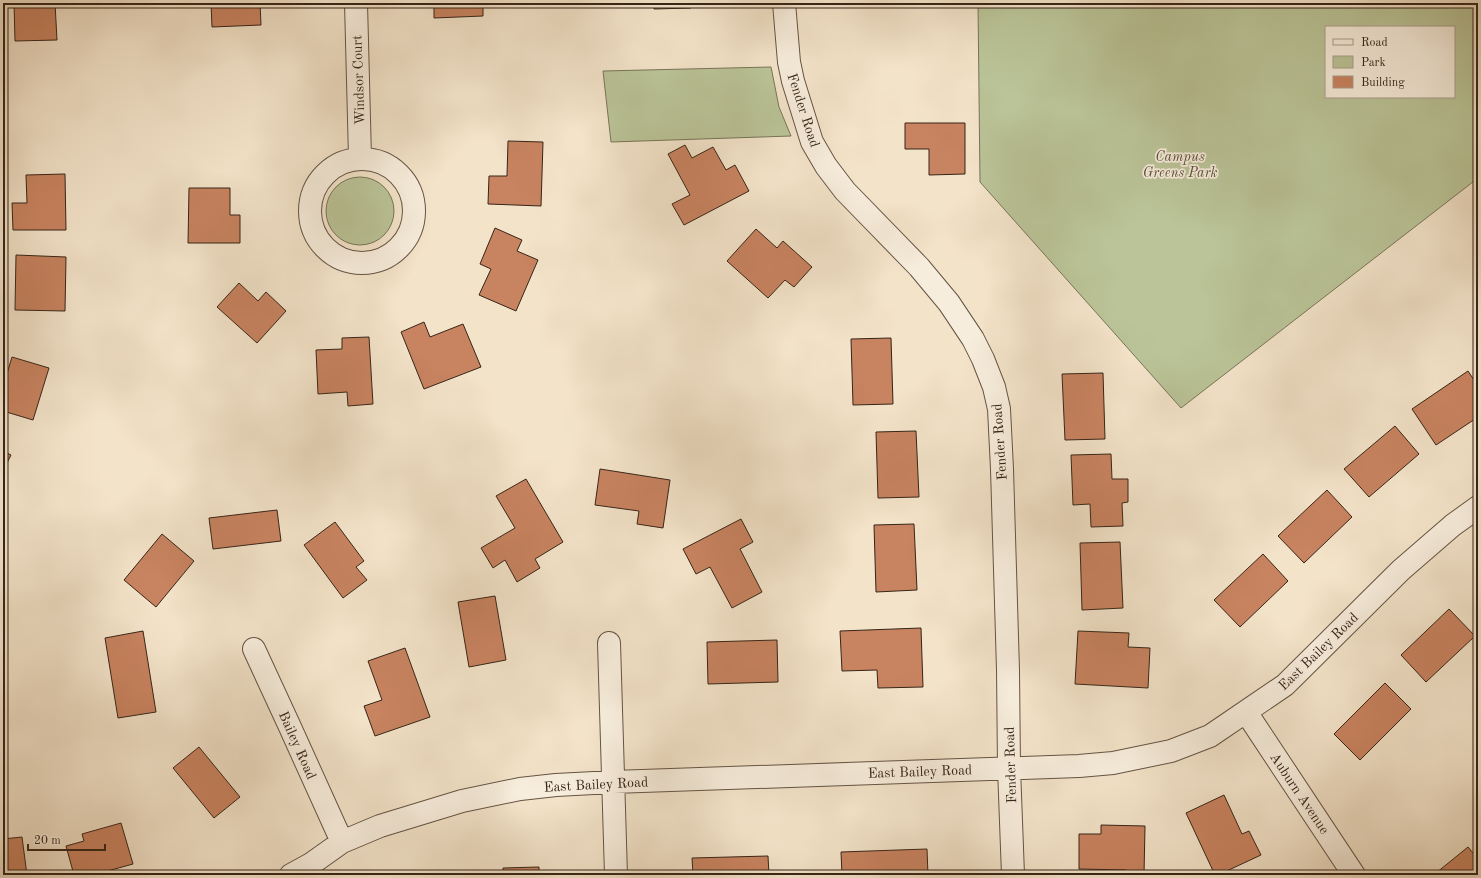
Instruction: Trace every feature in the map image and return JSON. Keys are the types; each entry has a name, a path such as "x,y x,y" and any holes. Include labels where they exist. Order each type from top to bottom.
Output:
{"street":[{"name":"Windsor Court","path":"356,3 360,158"},
{"name":"Fender Road","path":"784,3 789,62 793,81 812,142 826,166 845,191 919,267 949,303 973,339 983,358 994,387 999,409 1002,470 1013,875"},
{"path":"360,158 378,160 394,169 406,182 413,198 415,216 410,233 399,248 384,258 367,263 350,262 334,256 322,245 313,230 309,214 311,197 317,182 329,169 344,161 360,158"},
{"name":"East Bailey Road","path":"291,875 311,864 342,842 380,826 462,801 520,789 556,785 613,782 1079,766 1113,763 1171,751 1210,736 1285,685 1400,570 1453,525 1478,507"},
{"path":"609,643 616,875"},
{"name":"Bailey Road","path":"254,649 342,842"},
{"name":"Auburn Avenue","path":"1246,712 1354,875"}],"green space":[{"name":"Campus Greens Park","path":"978,3 1478,3 1478,178 1181,408 980,182"},
{"path":"771,67 779,107 791,136 611,142 603,71"},
{"path":"353,177 367,177 379,183 388,192 394,204 392,224 384,235 373,243 367,245 353,245 347,243 336,235 328,224 326,218 326,204 328,198 336,187 347,179"}],"building":[{"path":"14,3 55,3 57,40 15,41"},
{"path":"211,3 260,3 261,25 212,27"},
{"path":"434,3 483,3 483,16 434,18"},
{"path":"653,3 691,3 691,8 654,9"},
{"path":"905,123 965,123 965,174 929,175 929,149 905,149"},
{"path":"508,141 543,142 541,206 488,204 489,176 507,176"},
{"path":"685,145 692,158 713,147 726,170 735,165 749,191 684,225 672,204 690,195 668,154"},
{"path":"65,174 66,230 13,230 12,203 27,203 26,175"},
{"path":"189,188 230,188 230,215 240,215 240,243 188,243"},
{"path":"495,228 522,240 517,251 538,260 516,311 479,295 491,269 480,264"},
{"path":"756,229 777,248 783,241 812,267 794,287 785,280 768,298 727,261"},
{"path":"16,255 66,257 65,311 15,310"},
{"path":"239,283 258,301 266,292 286,311 257,343 217,307"},
{"path":"424,322 430,337 463,324 481,367 424,389 401,332"},
{"path":"369,337 373,404 348,406 347,392 318,394 316,350 342,349 342,338"},
{"path":"891,338 893,404 853,405 851,339"},
{"path":"12,357 49,368 33,420 3,411 3,380 5,380"},
{"path":"1468,371 1478,386 1478,417 1436,445 1412,409"},
{"path":"1103,373 1105,439 1065,440 1062,374"},
{"path":"1395,426 1419,454 1369,497 1344,469"},
{"path":"916,431 919,497 878,498 876,432"},
{"path":"3,451 11,455 3,471"},
{"path":"1111,454 1112,479 1128,479 1128,502 1122,503 1123,526 1091,527 1090,504 1073,505 1071,455"},
{"path":"600,469 670,480 663,528 637,524 639,511 595,505"},
{"path":"526,479 563,542 535,559 540,568 517,582 505,560 493,568 481,548 515,528 496,496"},
{"path":"1327,490 1352,517 1304,563 1278,536"},
{"path":"277,510 281,541 213,549 209,518"},
{"path":"741,519 753,542 740,549 762,592 732,608 710,567 696,574 683,549"},
{"path":"335,522 364,561 356,567 367,580 343,598 304,545"},
{"path":"914,524 917,590 876,592 874,525"},
{"path":"162,534 194,561 156,607 124,580"},
{"path":"1120,542 1123,608 1082,610 1080,543"},
{"path":"1263,554 1288,581 1240,627 1214,600"},
{"path":"495,596 506,660 469,667 458,602"},
{"path":"1449,609 1475,636 1426,682 1401,655"},
{"path":"921,628 923,687 878,688 877,670 842,671 840,631"},
{"path":"143,631 156,712 118,718 105,638"},
{"path":"1078,631 1129,633 1128,647 1150,648 1148,688 1075,684"},
{"path":"777,640 778,682 708,684 707,642"},
{"path":"405,648 430,717 375,736 364,706 382,700 368,661"},
{"path":"1385,683 1411,709 1360,760 1334,734"},
{"path":"199,747 240,797 214,818 173,768"},
{"path":"1224,795 1242,834 1249,831 1261,855 1215,875 1186,813"},
{"path":"121,823 133,864 93,875 74,875 66,846 84,841 82,834"},
{"path":"1101,825 1145,826 1144,875 1125,875 1126,870 1079,869 1079,834 1101,834"},
{"path":"22,837 27,875 3,875 3,839"},
{"path":"1468,847 1478,859 1478,875 1438,875 1436,873"},
{"path":"927,849 928,875 842,875 841,852"},
{"path":"768,856 769,875 693,875 692,858"},
{"path":"539,867 539,875 503,875 503,868"}]}
